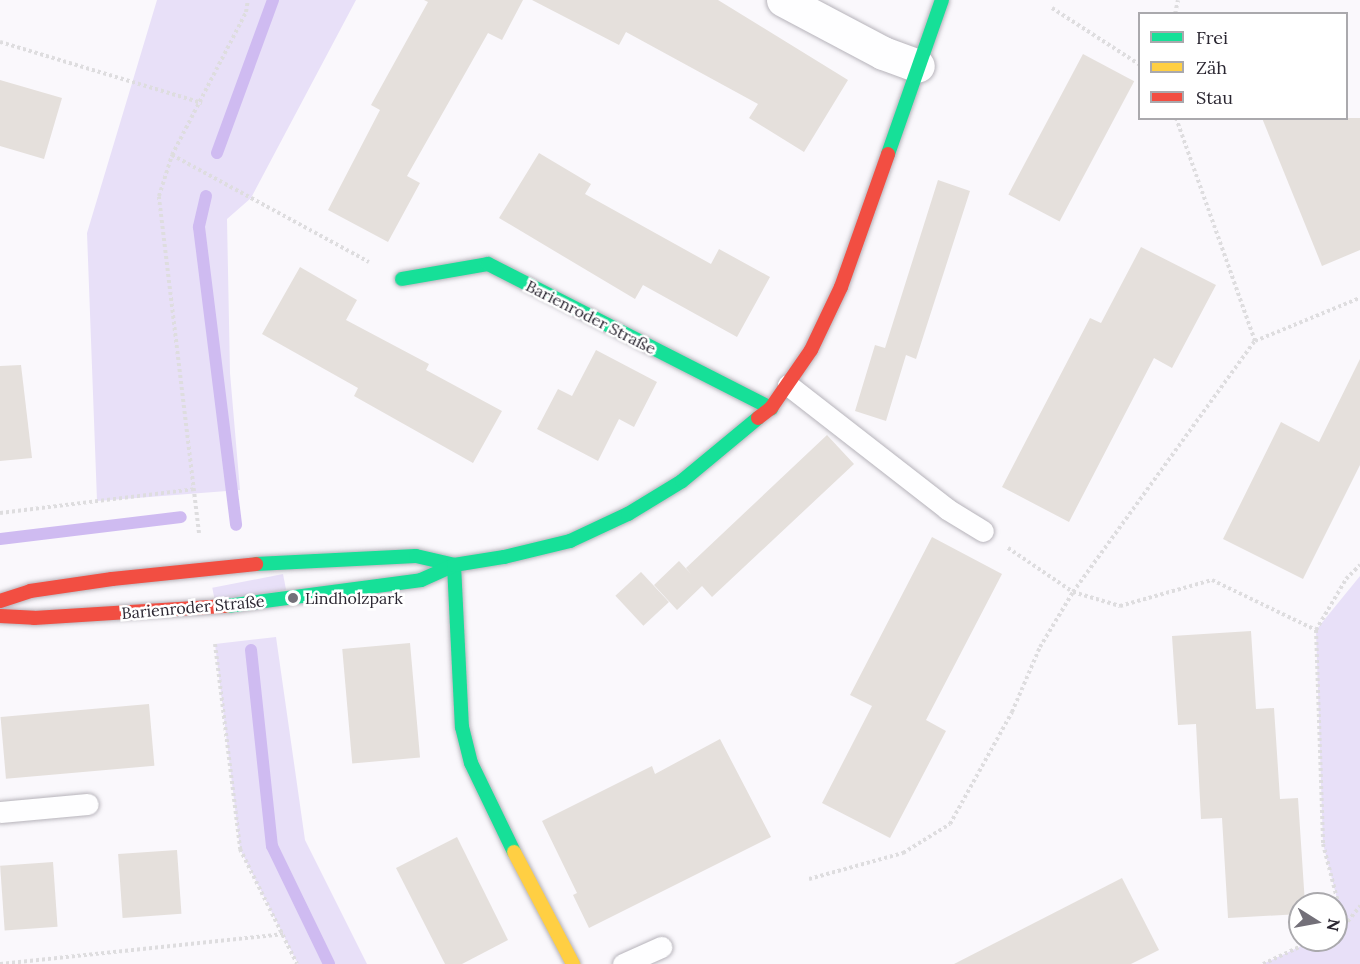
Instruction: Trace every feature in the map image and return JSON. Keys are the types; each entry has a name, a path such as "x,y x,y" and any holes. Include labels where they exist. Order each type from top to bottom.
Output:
{"main road":[{"name":"Barienroder Straße","path":"0,616 34,618 220,607 421,580 454,565 504,557 570,542 628,514 700,467 771,408 811,350 841,287 942,0"},
{"name":"Barienroder Straße","path":"402,279 488,264 771,408"},
{"name":"Barienroder Straße","path":"0,601 30,591 282,561 416,556 454,565"},
{"path":"454,565 462,727 471,764 532,889 573,964"}],"street":[{"path":"783,0 883,53 918,66"}],"lane":[{"path":"788,385 947,509 982,531"},
{"path":"0,812 88,804"},
{"path":"623,964 661,947"}],"path":[{"path":"199,536 159,196 172,155 202,103 246,12 248,0"},
{"path":"1052,8 1138,64"},
{"path":"0,42 202,103"},
{"path":"1177,120 1255,341"},
{"path":"172,155 402,279"},
{"path":"809,879 903,853 950,824 1012,712 1040,647 1073,592 1255,341 1360,298"},
{"path":"0,513 195,489"},
{"path":"982,531 1073,592 1120,606 1212,580 1316,630"},
{"path":"1335,892 1323,844 1316,630 1346,579 1360,565"},
{"path":"214,636 240,849 297,964"},
{"path":"1348,921 1360,906"},
{"path":"0,964 284,934"},
{"path":"1263,964 1288,952"}],"shaded area":[{"path":"157,0 356,0 251,198 227,219 230,373 240,490 97,501 87,233"},
{"path":"283,574 286,590 215,603 212,588"},
{"path":"1360,576 1360,964 1263,964 1288,952 1348,952 1348,892 1335,892 1323,844 1316,630"},
{"path":"276,637 305,840 367,964 298,964 240,849 215,644"}],"building":[{"path":"424,0 523,0 502,40 488,33 407,176 420,183 388,242 328,210 380,110 371,105 428,2"},
{"path":"532,0 718,0 848,80 804,152 749,118 758,104 626,32 619,45"},
{"path":"1083,54 1134,81 1060,222 1008,194"},
{"path":"0,80 62,98 44,159 0,146"},
{"path":"1360,118 1360,250 1322,266 1263,120"},
{"path":"539,153 591,184 585,194 711,264 719,249 770,277 737,337 643,285 635,299 499,218"},
{"path":"938,180 970,191 916,359 906,355 886,421 855,411 875,345 885,348"},
{"path":"1141,247 1216,285 1172,368 1154,358 1069,522 1002,487 1090,318 1101,323"},
{"path":"300,267 357,300 346,320 429,364 426,370 502,411 473,463 354,396 358,388 262,334"},
{"path":"596,350 657,382 634,427 619,419 598,461 537,429 558,389 572,396"},
{"path":"1360,359 1360,465 1303,579 1223,539 1281,422 1319,442"},
{"path":"21,365 32,458 0,461 0,366"},
{"path":"827,435 854,464 712,597 702,586 677,610 654,585 679,561 691,574 686,568"},
{"path":"932,537 1002,574 926,720 946,731 890,838 822,803 872,706 850,695"},
{"path":"641,572 669,602 643,626 615,596"},
{"path":"1251,631 1256,709 1274,708 1280,799 1298,798 1304,892 1288,892 1288,915 1228,918 1222,818 1201,819 1196,724 1178,725 1172,636"},
{"path":"410,643 420,758 352,763 342,649"},
{"path":"149,704 154,766 6,779 1,717"},
{"path":"720,739 771,837 589,928 573,895 577,893 542,821 652,766 655,774"},
{"path":"457,837 508,940 462,964 445,964 396,868"},
{"path":"177,850 181,914 123,918 118,854"},
{"path":"53,862 58,927 5,931 0,866"},
{"path":"1122,878 1159,950 1131,964 954,964"}],"waterway":[{"path":"217,153 273,0"},
{"path":"206,196 199,227 236,525"},
{"path":"0,539 181,517"},
{"path":"251,650 272,846 329,964"}],"traffic: fast":[{"path":"888,154 942,0"},
{"path":"402,279 488,264 771,408"},
{"path":"227,606 421,580 454,565 504,557 570,541 628,514 682,481 758,418"},
{"path":"256,564 416,556 454,565"},
{"path":"454,565 462,727 471,763 514,852"}],"traffic: slow":[{"path":"514,852 573,964"}],"traffic: jam":[{"path":"758,418 771,408 811,350 841,287 888,154"},
{"path":"0,601 30,591 112,579 256,564"},
{"path":"0,616 34,618 227,606"}],"place":[{"name":"Lindholzpark","path":"293,598"}]}
